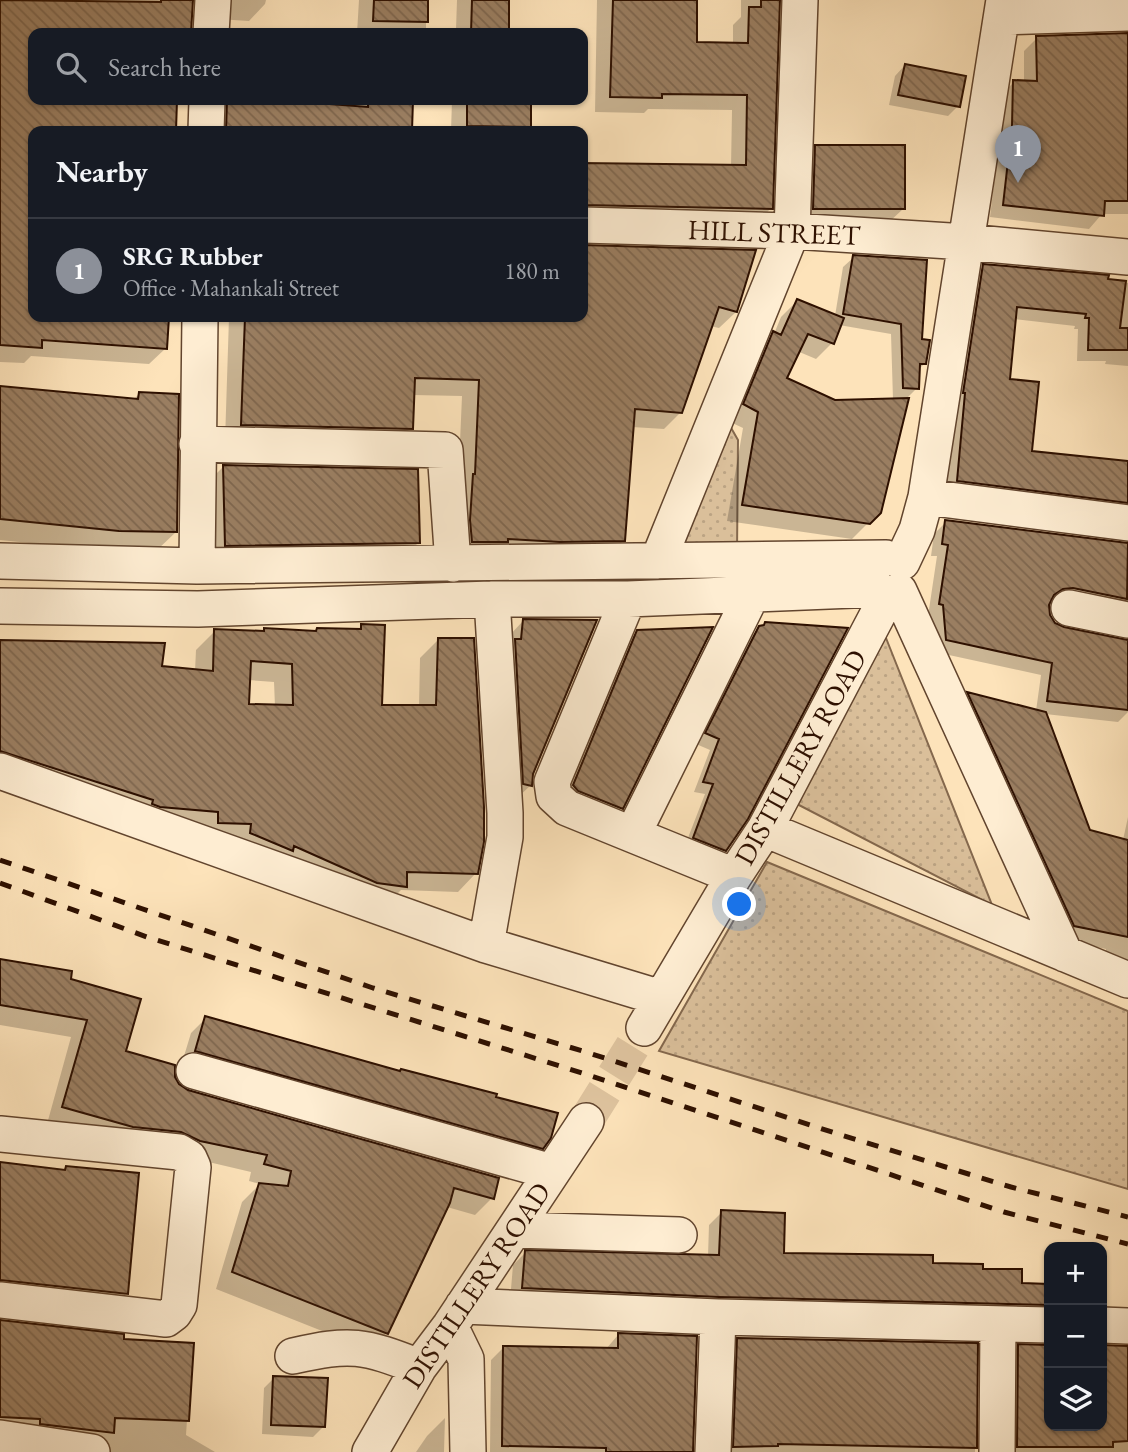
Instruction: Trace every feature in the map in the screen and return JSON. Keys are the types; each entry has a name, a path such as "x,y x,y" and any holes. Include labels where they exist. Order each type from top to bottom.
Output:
{"street":[{"path":"211,28 213,0"},
{"path":"658,561 792,231 800,0"},
{"path":"1003,9 1128,13"},
{"name":"DISTILLERY ROAD","path":"644,1028 765,829 917,530 926,497 1003,9"},
{"path":"205,126 207,105"},
{"name":"HILL STREET","path":"588,225 792,231 966,242 1128,257"},
{"path":"197,566 200,322"},
{"path":"197,444 445,450 453,564"},
{"path":"926,497 1128,523"},
{"path":"633,834 752,594 750,560"},
{"path":"0,561 197,566 750,560 891,578"},
{"path":"0,606 198,609 492,599 628,599 752,594 891,578"},
{"path":"891,578 1065,954"},
{"path":"486,945 505,837 492,599"},
{"path":"628,599 552,782 554,796 568,808 734,876"},
{"path":"1069,608 1128,620"},
{"path":"0,771 486,945 661,998"},
{"path":"765,829 1128,980"},
{"path":"194,1071 552,1172"},
{"name":"DISTILLERY ROAD","path":"370,1452 419,1367 457,1316 586,1121"},
{"path":"0,1134 179,1152 189,1158 193,1167 179,1305 166,1319 0,1300"},
{"path":"514,1230 679,1235"},
{"path":"468,1452 466,1359 457,1316 718,1317 1044,1325"},
{"path":"713,1452 718,1317"},
{"path":"998,1324 998,1452"},
{"path":"1107,1325 1128,1326"},
{"path":"293,1356 350,1347 373,1349 419,1367"},
{"path":"0,1438 92,1452"}],"shaded area":[{"path":"718,405 738,440 737,554 666,553"},
{"path":"884,633 992,905 795,803"},
{"path":"767,862 1128,1011 1128,1189 659,1051"}],"building":[{"path":"0,0 193,0 191,28 28,28 28,105 177,105 176,126 28,126 28,322 169,322 167,349 42,340 42,348 0,345"},
{"path":"374,0 428,0 428,22 373,21"},
{"path":"472,0 509,0 509,28 471,28"},
{"path":"613,0 697,0 697,42 748,43 749,7 761,7 761,0 780,0 773,209 588,205 588,163 746,165 747,95 662,94 662,98 610,97"},
{"path":"1128,33 1128,201 1105,201 1104,216 1003,205 1012,126 1013,80 1037,81 1036,36"},
{"path":"905,64 966,76 960,107 898,95"},
{"path":"227,105 413,105 412,126 226,126"},
{"path":"467,105 531,105 531,126 467,126"},
{"path":"815,145 905,145 905,209 813,209"},
{"path":"588,245 756,250 737,312 719,307 682,413 635,409 625,541 560,542 508,539 508,542 472,542 470,520 479,380 415,378 413,429 241,425 245,322 588,322"},
{"path":"853,255 927,260 922,339 930,340 926,364 920,364 919,389 903,388 901,324 843,314"},
{"path":"983,264 1109,275 1108,279 1126,281 1120,328 1128,328 1128,350 1088,350 1089,318 1085,318 1086,314 1017,307 1010,379 1039,382 1032,451 1128,461 1128,503 957,481 963,393"},
{"path":"797,299 844,318 834,344 808,334 787,378 835,400 909,398 881,513 870,524 742,505 758,412 743,404 773,331 781,335"},
{"path":"0,386 138,399 139,392 179,394 177,532 119,531 0,519"},
{"path":"223,465 418,469 420,543 225,546"},
{"path":"945,520 1128,543 1127,599 1073,588 1063,589 1054,595 1049,605 1050,615 1055,623 1064,627 1128,640 1128,710 1047,701 1052,663 946,640 943,605 939,604 948,545 942,544"},
{"path":"523,619 597,620 533,774 532,786 523,784 515,639 521,639"},
{"path":"765,622 848,628 748,819 726,851 693,838 713,784 703,782 719,739 705,733 759,626"},
{"path":"361,624 385,625 382,705 436,705 438,638 474,638 484,807 484,842 478,874 407,872 407,887 377,883 294,846 293,851 250,833 251,824 218,823 218,812 160,807 152,804 153,800 0,751 0,640 165,643 162,666 213,671 214,629 361,629","holes":["251,661 292,664 293,705 249,704"]},
{"path":"713,627 623,809 578,791 573,785 637,630"},
{"path":"967,692 1046,712 1090,830 1128,840 1128,937 1074,926"},
{"path":"0,959 72,971 71,979 141,999 126,1051 175,1065 175,1077 179,1084 188,1090 499,1178 494,1199 454,1188 450,1203 388,1334 232,1272 259,1183 288,1186 291,1171 264,1164 267,1155 200,1141 181,1132 133,1127 62,1107 87,1020 0,1005"},
{"path":"205,1016 400,1071 401,1069 497,1094 496,1097 558,1113 551,1138 543,1149 195,1051"},
{"path":"0,1162 65,1170 66,1166 139,1173 128,1294 0,1280"},
{"path":"721,1210 785,1213 784,1253 933,1255 933,1263 983,1264 983,1269 1022,1269 1022,1283 1044,1284 1044,1305 719,1297 522,1288 525,1250 719,1255"},
{"path":"0,1320 124,1334 124,1339 194,1343 189,1421 115,1418 114,1433 40,1424 40,1419 0,1417"},
{"path":"618,1333 697,1336 693,1452 606,1452 606,1448 502,1446 503,1346 618,1348"},
{"path":"737,1338 978,1343 977,1448 778,1444 733,1447"},
{"path":"1018,1344 1044,1345 1044,1431 1107,1431 1107,1345 1128,1346 1128,1441 1113,1442 1113,1447 1017,1447"},
{"path":"273,1376 328,1378 325,1427 271,1425"}],"tunnel":[{"path":"586,1121 644,1028"}],"railway":[{"path":"0,860 373,988 589,1053 1011,1187 1128,1217"},
{"path":"0,883 147,937 582,1073 1004,1212 1128,1244"}],"place":[{"name":"SRG Rubber","path":"1018,183"}]}
